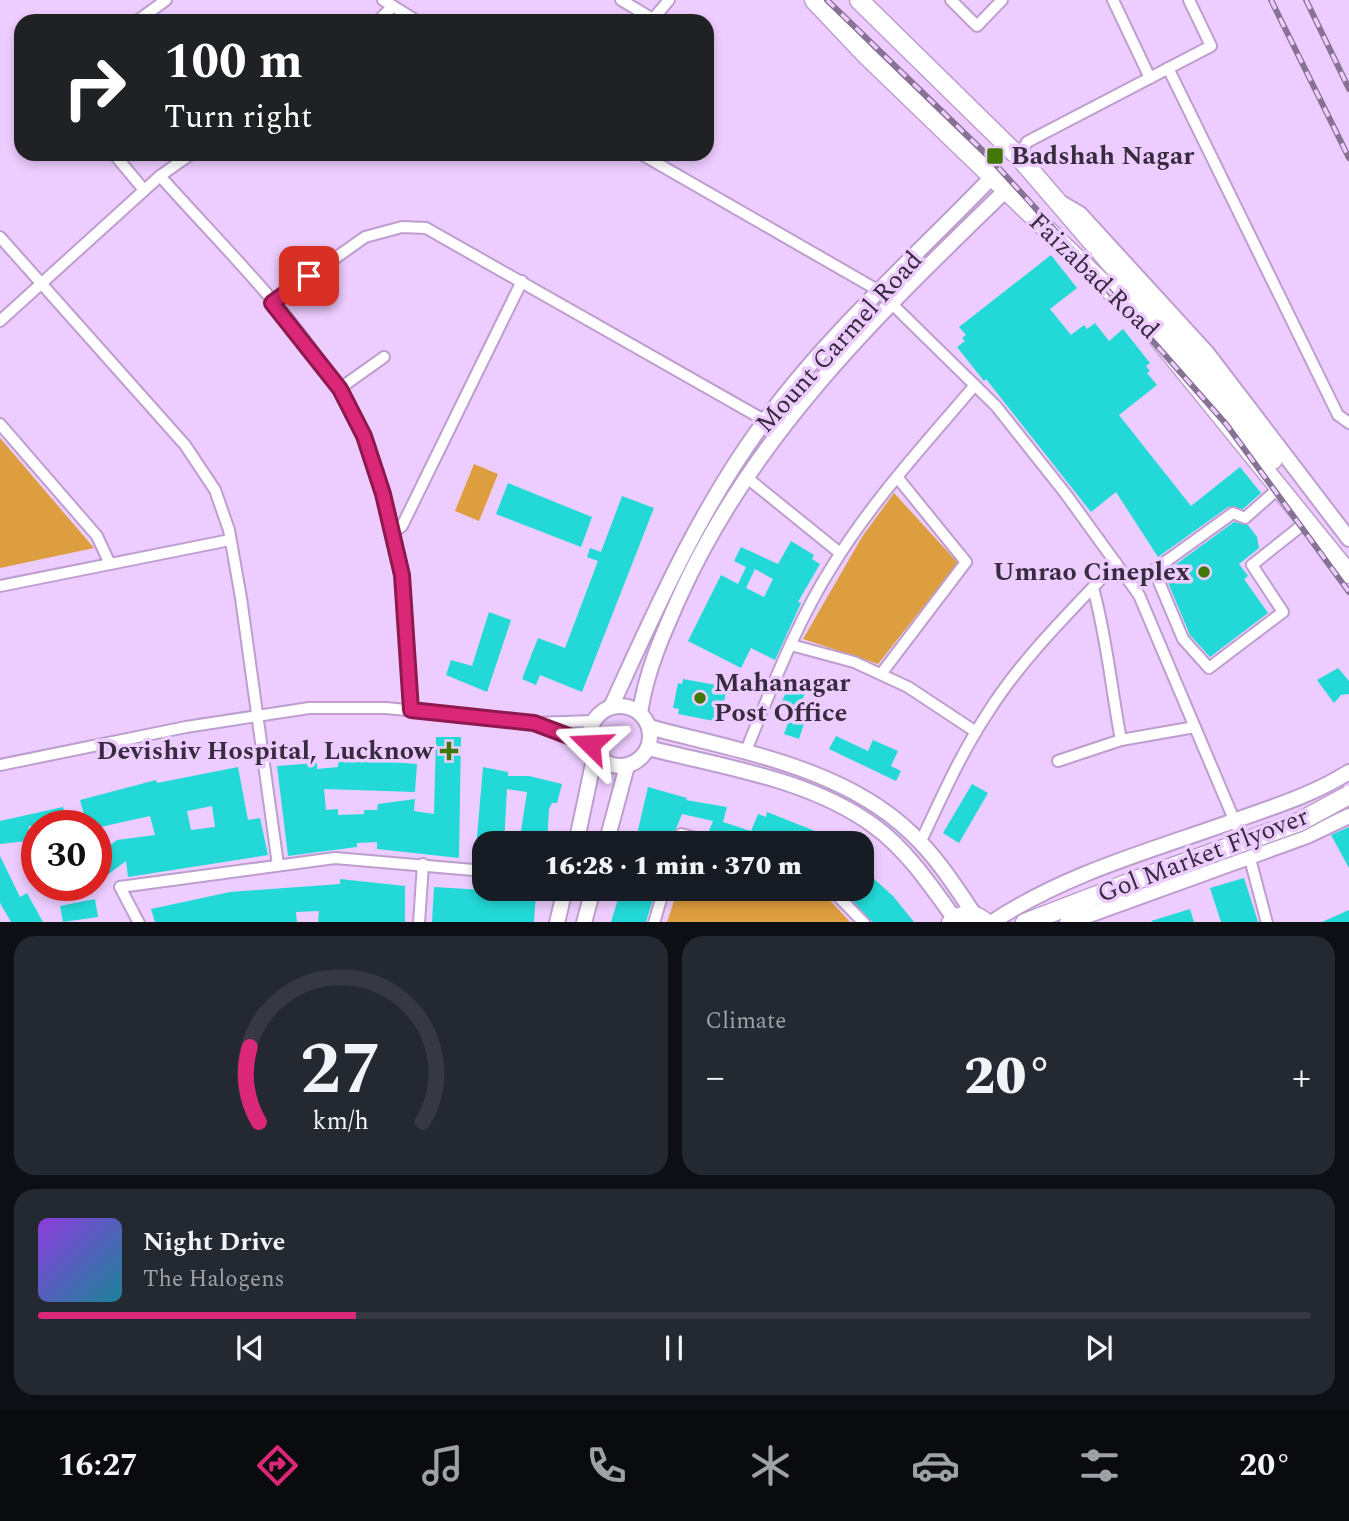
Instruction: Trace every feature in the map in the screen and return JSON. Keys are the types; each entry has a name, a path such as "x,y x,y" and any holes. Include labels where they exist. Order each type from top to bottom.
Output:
{"main road":[{"name":"Faizabad Road","path":"814,0 991,178 1050,231 1153,332 1349,574"},
{"name":"Faizabad Road","path":"859,0 1019,157 1056,199"},
{"path":"1056,199 1256,436 1349,565"},
{"name":"Gol Market Flyover","path":"1025,922 1061,917 1139,879 1299,822 1349,796"},
{"path":"952,920 984,920"}],"street":[{"path":"146,14 166,0"},
{"path":"383,0 406,14"},
{"path":"621,0 645,14"},
{"path":"657,14 669,0"},
{"path":"951,0 977,26 1002,0"},
{"path":"1113,0 1150,78"},
{"path":"1019,157 1027,142 1211,46 1189,0"},
{"path":"385,14 393,6"},
{"path":"1168,68 1338,415 1349,424"},
{"path":"120,161 144,190"},
{"path":"0,321 144,190 181,161"},
{"path":"652,161 886,298 996,406 1065,493 1139,595 1249,855 1267,922"},
{"path":"160,176 272,303 340,389 364,436 402,575 411,710"},
{"name":"Mount Carmel Road","path":"611,707 697,528 765,421 839,334 886,298 991,178"},
{"path":"640,713 645,679 671,615 690,573 746,477 780,429 886,298 1005,191"},
{"name":"Faizabad Road","path":"1056,199 1080,214 1207,353 1349,539"},
{"path":"272,303 365,236 402,228 426,228 780,429"},
{"path":"0,237 185,445 215,490 230,540 278,866"},
{"path":"392,534 402,526 522,281"},
{"path":"340,389 384,356"},
{"path":"745,753 791,645 840,553 897,477 975,385"},
{"path":"0,424 97,536 110,564"},
{"path":"746,477 840,553"},
{"path":"881,674 966,562 897,477"},
{"path":"1280,486 1244,518 1233,513 1154,570 1183,639 1209,668 1283,612 1252,565 1306,523"},
{"path":"0,586 230,540"},
{"path":"920,843 958,762 976,732 1045,640 1116,563"},
{"path":"1139,595 1160,584"},
{"path":"1093,588 1107,638 1105,653 1121,740"},
{"path":"791,645 854,662 881,674 908,687 976,732"},
{"path":"0,765 186,727 309,708 411,710 534,723 593,721 611,707 626,706 640,713 649,727 648,748 640,760 627,766 604,762 593,749 534,723"},
{"path":"578,831 593,749 593,721"},
{"path":"649,727 834,781 881,809 920,843 984,920 1086,873 1306,795 1349,772"},
{"path":"1058,761 1121,740 1195,727"},
{"path":"648,748 830,799 875,827 923,876 952,920"},
{"path":"610,831 627,766"},
{"path":"1061,917 1307,836 1349,816"},
{"path":"139,922 120,887 335,858 472,870"},
{"path":"419,922 423,864"},
{"path":"557,922 562,901"},
{"path":"584,922 590,901"},
{"path":"654,922 660,901"},
{"path":"843,901 864,922"}],"shaded area":[{"path":"0,438 94,548 0,568"},
{"path":"474,464 498,474 479,521 455,511"},
{"path":"894,493 958,563 878,664 803,639 862,537"},
{"path":"674,901 831,901 850,922 667,922"}],"building":[{"path":"1051,255 1077,288 1050,309 1071,335 1084,325 1087,329 1095,323 1109,341 1123,329 1150,363 1146,366 1150,371 1147,373 1157,385 1119,415 1191,506 1240,467 1261,493 1243,509 1228,507 1158,557 1116,492 1091,512 986,379 984,381 957,347 965,341 962,338 966,335 959,327"},
{"path":"508,483 592,517 581,547 496,514"},
{"path":"622,496 654,508 582,692 540,675 536,685 522,679 538,638 565,648 598,561 587,557 590,548 601,552"},
{"path":"1234,522 1248,525 1257,537 1259,548 1239,564 1248,576 1244,579 1268,613 1210,657 1190,635 1164,573"},
{"path":"791,541 814,555 812,559 820,564 798,602 801,603 775,660 751,648 741,668 688,641 721,575 738,584 746,567 734,561 741,547 778,564","holes":["755,569 773,579 764,597 746,588"]},
{"path":"489,612 511,620 487,692 446,675 451,660 472,666"},
{"path":"1338,668 1349,681 1349,694 1341,695 1334,703 1317,680"},
{"path":"683,679 727,687 722,711 716,709 714,721 678,714 679,709 673,708 678,683 682,684"},
{"path":"789,686 806,691 799,708 807,714 799,739 784,734 794,706 782,701"},
{"path":"836,736 868,751 873,740 898,751 891,766 901,771 896,781 829,749"},
{"path":"436,737 461,737 459,858 377,849 377,842 357,843 357,847 288,856 277,766 317,763 317,769 338,767 338,758 417,764 415,792 324,789 326,810 338,809 338,815 364,814 364,810 377,810 378,804 415,799 414,811 434,814"},
{"path":"238,767 248,820 260,818 268,855 128,877 126,861 112,872 112,844 117,840 155,835 150,816 112,824 112,810 83,810 80,800 156,780 157,783","holes":["212,806 215,827 191,830 187,811"]},
{"path":"483,767 508,772 508,776 529,776 562,784 557,803 552,803 549,809 548,831 521,831 527,792 507,789 505,831 477,831"},
{"path":"972,784 988,793 959,843 943,833"},
{"path":"648,787 687,798 686,800 727,807 723,822 751,831 709,831 713,821 682,814 675,831 638,831"},
{"path":"767,812 815,831 751,831 758,814 766,817"},
{"path":"21,816 21,842 0,844 0,821"},
{"path":"1349,827 1349,868 1331,835"},
{"path":"0,856 21,901 31,901 43,922 11,922 0,903"},
{"path":"1244,878 1258,922 1221,922 1210,888"},
{"path":"340,879 405,886 405,922 318,922 319,911 296,912 297,922 155,922 151,909 230,892 340,884"},
{"path":"874,879 893,896 914,922 872,922 853,901 874,901"},
{"path":"434,887 472,889 472,901 535,901 534,922 432,922"},
{"path":"95,901 98,917 63,922 60,906"},
{"path":"617,901 652,901 646,922 611,922"},
{"path":"1190,909 1194,922 1151,921"},
{"path":"1349,910 1349,922 1322,922"}],"railway":[{"path":"827,0 985,153 1226,424 1349,592"},
{"path":"1271,0 1349,158"},
{"path":"1306,0 1349,89"}],"place":[{"name":"Badshah Nagar","path":"995,156"},
{"name":"Umrao Cineplex","path":"1204,572"},
{"name":"Mahanagar Post Office","path":"700,698"},
{"name":"Devishiv Hospital, Lucknow","path":"449,751"}],"route":[{"path":"309,276 272,303 340,389 364,436 383,494 402,575 411,710 534,723 590,744"}]}
